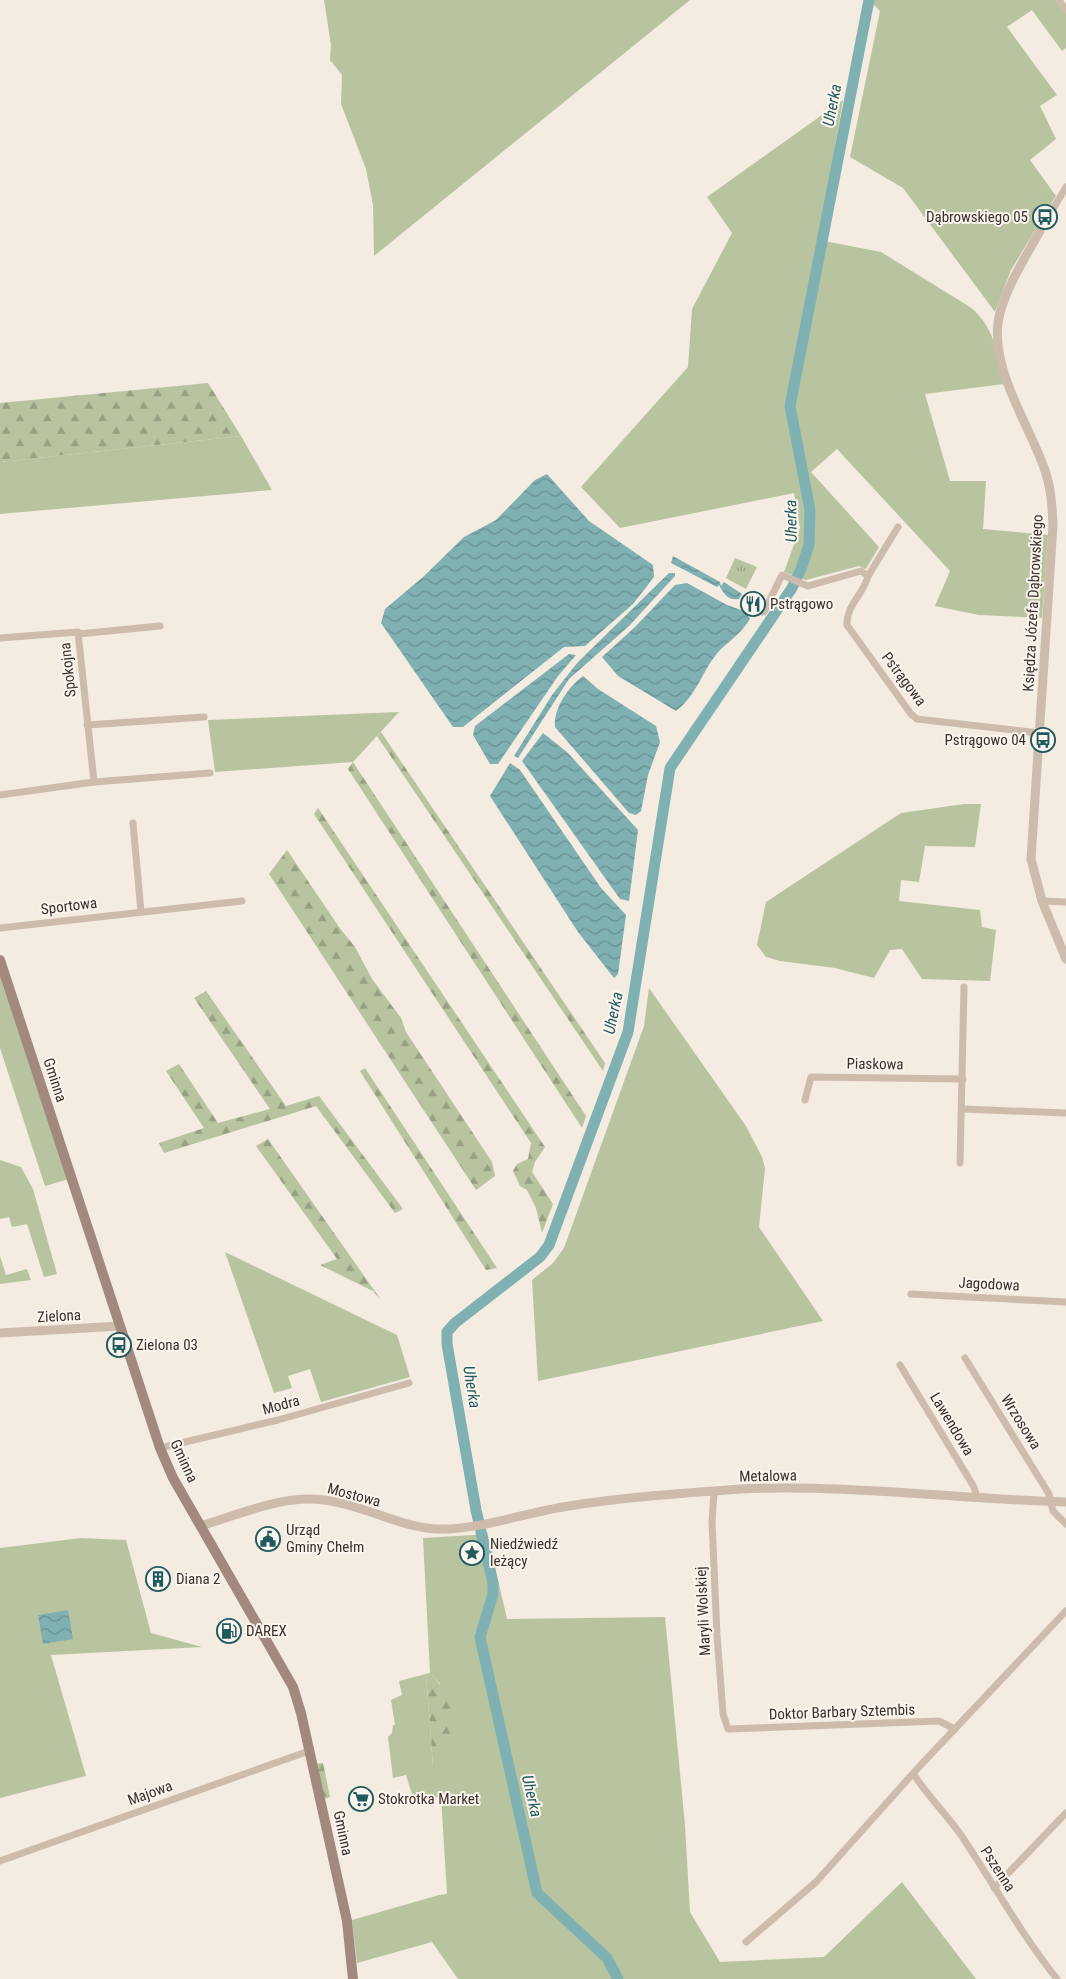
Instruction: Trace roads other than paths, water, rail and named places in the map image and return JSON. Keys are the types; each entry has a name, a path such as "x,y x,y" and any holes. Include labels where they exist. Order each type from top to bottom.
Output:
{"main road":[{"name":"Gminna","path":"0,960 160,1448 173,1478 293,1687 347,1921 353,1964 353,1979"}],"street":[{"path":"1059,0 1066,10"},
{"path":"1040,231 1066,187"},
{"name":"Księdza Józefa Dąbrowskiego","path":"1040,231 1005,298 999,318 998,340 1005,374 1043,465 1052,496 1054,525 1030,841 1031,859 1042,901 1066,959"},
{"name":"Pstrągowa","path":"898,527 849,610 848,625 911,714 917,719 1039,734"},
{"path":"751,611 764,612 782,575 808,586 861,571 868,576"},
{"path":"78,634 160,626"},
{"name":"Spokojna","path":"0,638 78,632 94,782"},
{"path":"87,725 204,718"},
{"path":"0,795 94,782 210,773"},
{"path":"133,822 141,912"},
{"name":"Sportowa","path":"0,928 242,901"},
{"path":"1042,901 1066,902"},
{"path":"960,1163 963,1109 964,987"},
{"name":"Piaskowa","path":"805,1100 811,1077 963,1079"},
{"path":"963,1109 1066,1113"},
{"name":"Jagodowa","path":"911,1294 1066,1302"},
{"name":"Zielona","path":"0,1332 120,1326"},
{"name":"Wrzosowa","path":"965,1358 1049,1494 1051,1501"},
{"name":"Lawendowa","path":"900,1365 974,1487 977,1498"},
{"name":"Modra","path":"160,1448 278,1420 409,1383"},
{"name":"Metalowa","path":"473,1528 526,1514 570,1506 714,1492 783,1488 1066,1502"},
{"name":"Maryli Wolskiej","path":"714,1492 712,1522 717,1635 723,1714 728,1729"},
{"name":"Mostowa","path":"200,1526 285,1502 312,1499 341,1503 426,1529 473,1528"},
{"path":"1051,1501 1054,1511 1066,1524"},
{"path":"746,1942 816,1882 955,1729 1066,1611"},
{"name":"Doktor Barbary Sztembis","path":"728,1729 939,1721 955,1729"},
{"name":"Majowa","path":"0,1861 309,1751"},
{"name":"Pszenna","path":"914,1775 960,1834 1036,1953 1057,1979"},
{"path":"994,1888 1066,1813"}],"water":[{"path":"547,474 589,521 653,565 654,577 633,604 585,646 564,647 463,727 453,727 381,623 385,609 423,577 464,537 496,520 535,480"},
{"path":"673,556 720,582 721,586 724,582 742,594 739,599 731,599 719,585 717,587 671,563"},
{"path":"669,573 675,573 675,576 629,626 569,679 518,758 514,756 552,695 578,662"},
{"path":"687,583 727,605 744,611 750,619 740,632 714,657 695,690 676,711 618,676 602,657 635,627 675,585"},
{"path":"569,654 576,655 558,676 498,764 490,764 473,735 475,726"},
{"path":"583,676 598,689 656,726 660,742 648,775 641,811 636,815 629,813 555,727 559,706 567,692"},
{"path":"543,733 567,752 638,830 629,901 620,899 522,761"},
{"path":"510,763 520,770 601,888 626,915 618,974 614,978 578,932 490,796"},
{"path":"68,1610 73,1639 43,1644 38,1615"}],"waterway":[{"name":"Uherka","path":"618,1979 607,1958 537,1893 480,1637 493,1594 493,1583 476,1510 447,1344 447,1332 455,1323 540,1257 549,1245 628,1032 670,768 792,588 809,545 810,510 790,406 869,0"}],"place":[{"name":"Dąbrowskiego 05","path":"1045,217"},
{"name":"Pstrągowo","path":"753,604"},
{"name":"Pstrągowo 04","path":"1043,740"},
{"name":"Zielona 03","path":"119,1345"},
{"name":"Urząd Gminy Chełm","path":"268,1539"},
{"name":"Niedźwiedź leżący","path":"472,1553"},
{"name":"Diana 2","path":"158,1579"},
{"name":"DAREX","path":"229,1631"},
{"name":"Stokrotka Market","path":"361,1799"}]}
